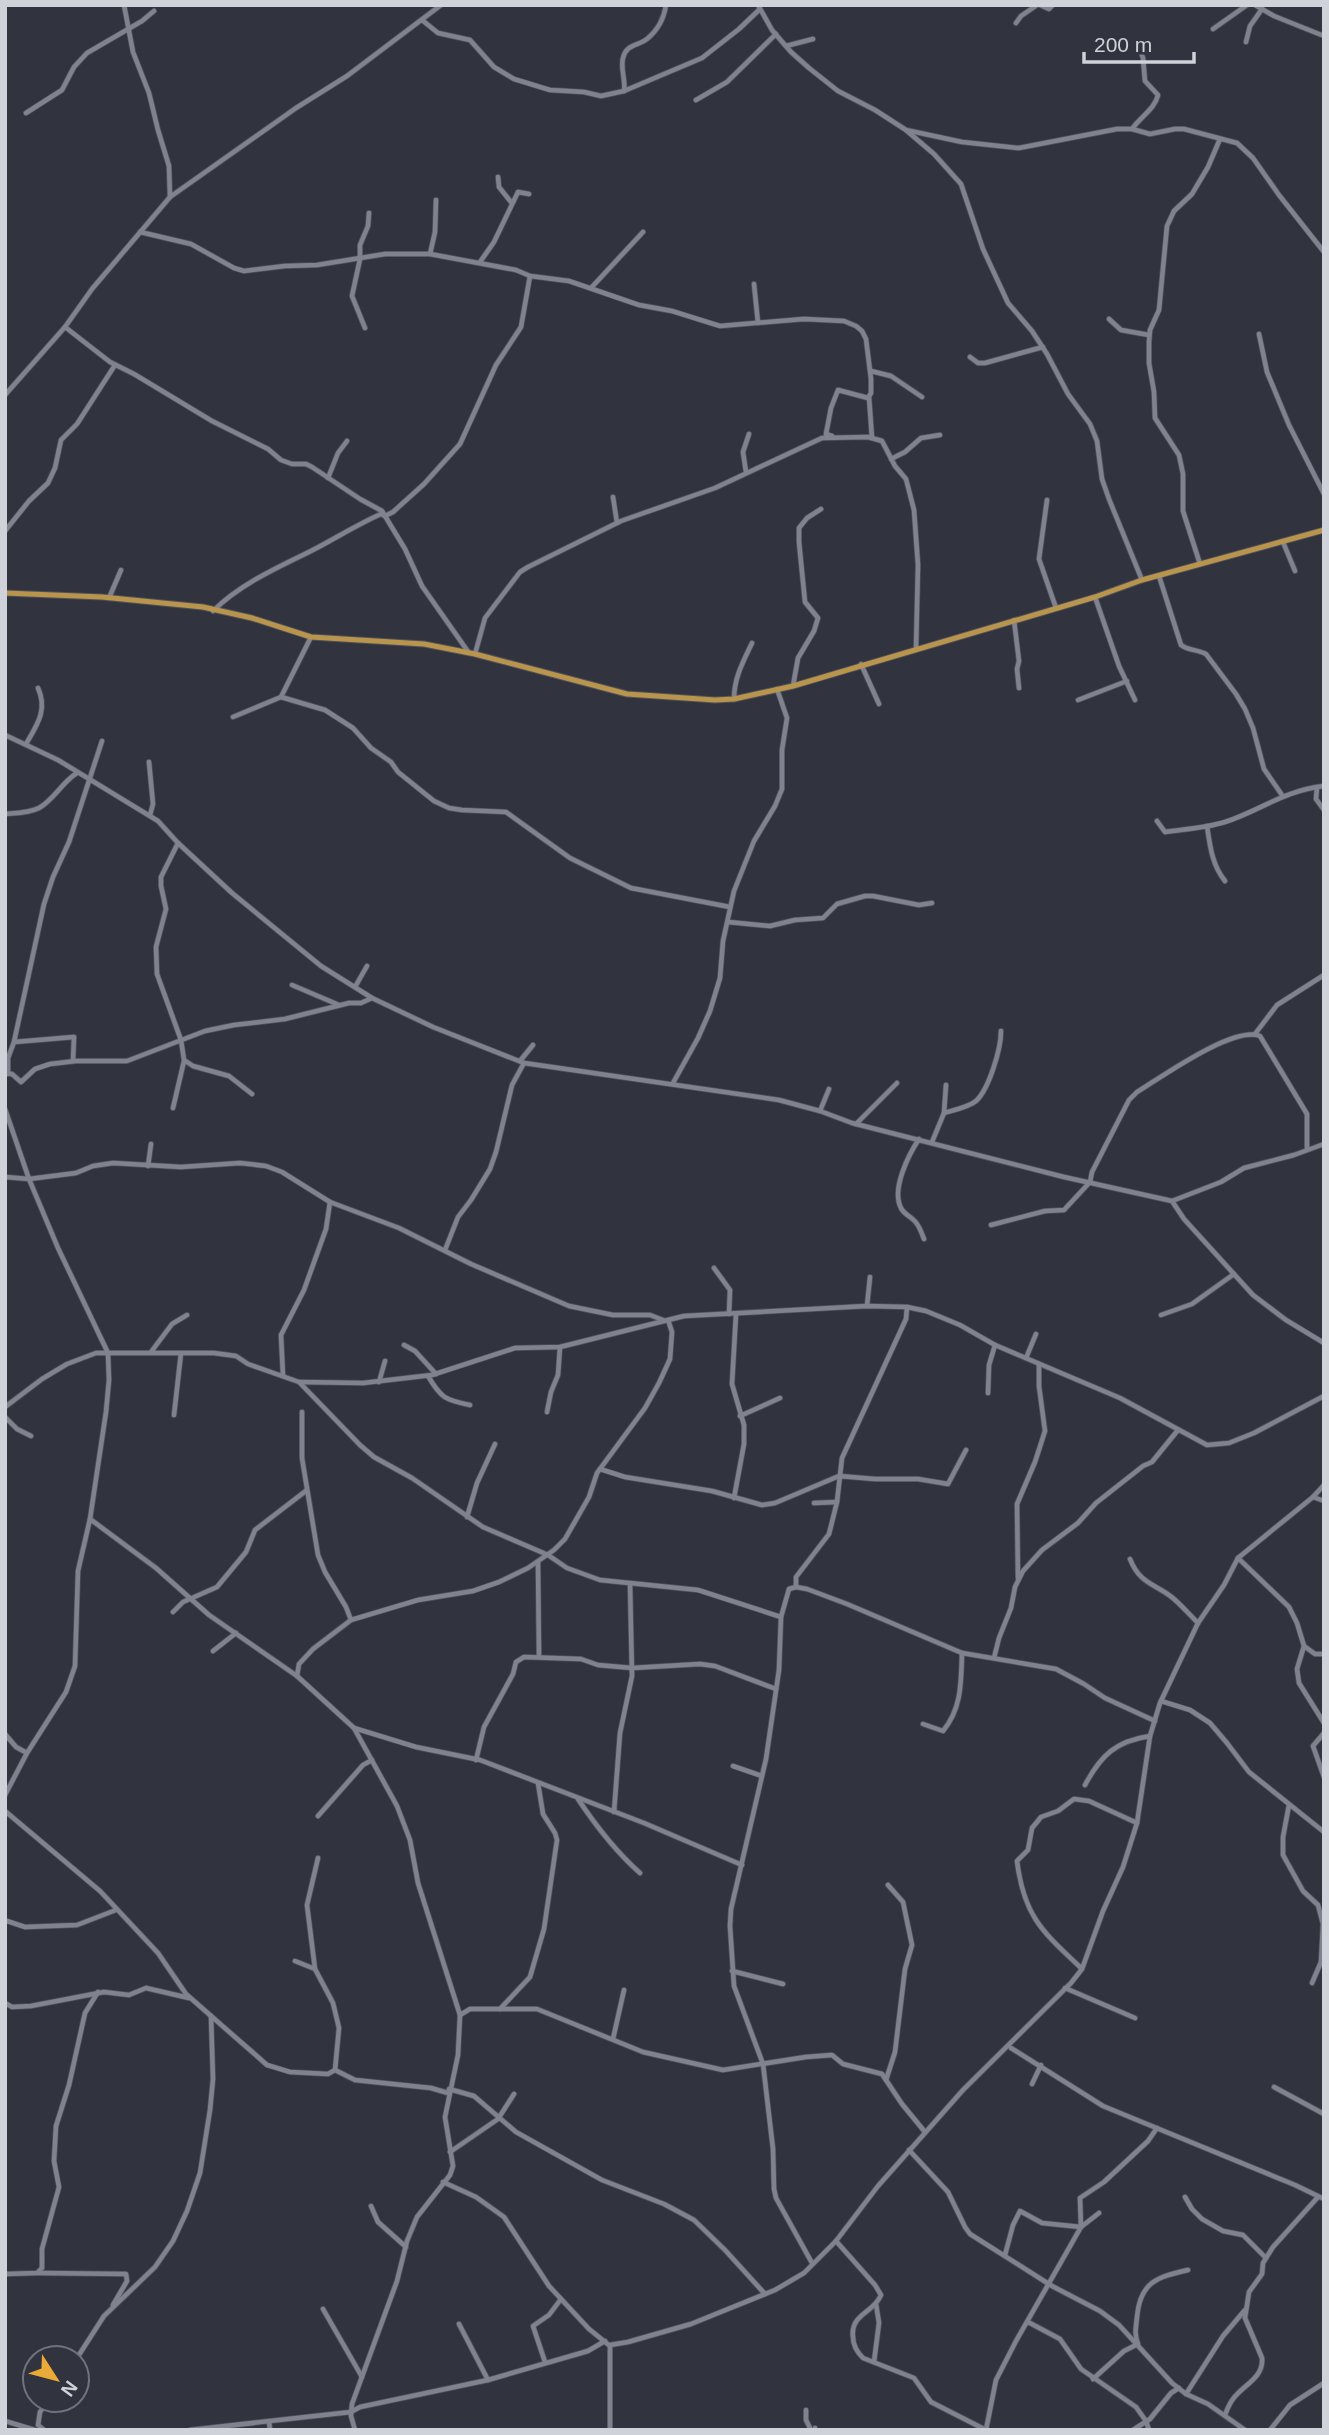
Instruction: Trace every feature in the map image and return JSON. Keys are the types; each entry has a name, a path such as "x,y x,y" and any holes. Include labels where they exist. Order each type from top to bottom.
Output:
{"main road":[{"path":"5,593 109,598 202,607 252,618 311,637 405,641 472,653 627,694 684,699 734,699 777,690 1095,597 1142,580 1324,530"}],"street":[{"path":"124,5 133,52 149,93 169,166 170,197"},
{"path":"5,395 23,378 92,289 170,197 346,76 441,5"},
{"path":"624,91 626,78 622,59 625,51 652,34 662,21 666,5"},
{"path":"1016,23 1021,16 1039,5 1049,9 1053,5"},
{"path":"1213,29 1247,5"},
{"path":"1255,5 1324,36"},
{"path":"422,20 438,33 470,40 494,67 514,79 550,90 601,96 624,91 702,58 740,29 759,7 786,46 838,91 875,110 919,140 961,184 983,249 1008,303 1043,347 1068,394 1094,433 1102,479 1120,522 1127,548 1142,580"},
{"path":"1246,42 1250,26 1262,9"},
{"path":"26,114 62,90 74,67 87,52 142,21 154,11"},
{"path":"696,100 727,82 776,34"},
{"path":"786,46 813,39"},
{"path":"1132,129 1139,118 1153,107 1158,95 1145,81 1140,50"},
{"path":"906,130 962,142 1019,148 1132,129 1150,134 1184,129 1237,143 1253,158 1324,252"},
{"path":"915,132 919,140"},
{"path":"1200,564 1183,511 1183,474 1179,455 1155,418 1149,335 1158,310 1167,226 1174,211 1192,194 1220,139"},
{"path":"498,177 499,187 511,202"},
{"path":"480,262 494,242 518,191 528,194"},
{"path":"430,254 435,232 436,200"},
{"path":"365,328 352,296 360,259 360,245 368,226 369,213"},
{"path":"140,232 191,244 244,271 317,265 399,253 430,254 480,262 530,276 591,288 629,302 672,311 720,326 804,319 850,323 862,331 866,340 871,371 872,389 869,397 872,438"},
{"path":"591,288 643,232"},
{"path":"385,516 424,484 460,444 496,365 521,327 530,276"},
{"path":"754,284 758,323"},
{"path":"1109,319 1121,330 1149,335"},
{"path":"65,327 115,365 212,421 268,449 281,460 292,464 306,464 382,511 422,586 472,653"},
{"path":"1259,334 1267,372 1289,425 1324,494"},
{"path":"970,357 978,363 985,363 1043,347"},
{"path":"5,531 29,501 48,483 55,468 61,440 77,424 115,365"},
{"path":"871,371 880,371 891,376 922,397"},
{"path":"869,397 838,390 825,434 872,438 882,442 906,479 916,522 916,649"},
{"path":"746,472 743,453 749,434"},
{"path":"891,459 905,452 921,438 940,435"},
{"path":"472,653 485,618 520,572 617,523 715,488 793,450 832,436"},
{"path":"328,478 338,453 347,441"},
{"path":"613,497 617,523"},
{"path":"1047,500 1039,559 1055,608"},
{"path":"793,685 798,658 814,631 818,618 805,602 800,528 821,509"},
{"path":"213,611 220,603 265,574 345,531 381,514 385,516"},
{"path":"1283,542 1295,571"},
{"path":"109,598 121,570"},
{"path":"1159,576 1181,645 1187,650 1200,650 1206,654 1236,694 1253,728 1264,769 1282,796"},
{"path":"1095,597 1119,666 1135,699"},
{"path":"1014,620 1019,688"},
{"path":"281,697 311,637"},
{"path":"734,699 734,685 752,643"},
{"path":"862,664 878,704"},
{"path":"1078,700 1127,681"},
{"path":"26,745 42,712 43,700 38,688"},
{"path":"673,1083 698,1038 717,992 723,941 737,881 754,841 782,789 782,750 787,718 777,690"},
{"path":"233,717 281,697 318,708 340,719 364,738 371,748 391,762 398,772 422,793 449,807 506,812 570,858 631,888 730,907"},
{"path":"5,735 43,752 158,821 232,893 321,966 372,998 433,1027 522,1062 779,1100 856,1124 1172,1200 1221,1182 1244,1168 1324,1144"},
{"path":"102,741 69,842 44,904 14,1042 8,1058 7,1074 21,1082 40,1067 73,1061 127,1061 217,1028 285,1018 340,1005 361,1003 372,998"},
{"path":"149,761 153,804 149,815"},
{"path":"5,814 37,809 78,773"},
{"path":"1157,821 1165,832 1207,826 1226,821 1282,796 1324,786"},
{"path":"1317,787 1316,799 1324,810"},
{"path":"1207,826 1212,856 1225,881"},
{"path":"173,1108 184,1060 181,1040 158,974 156,947 166,909 161,877 178,843"},
{"path":"728,922 770,926 795,919 823,918 837,904 873,896 919,905 932,903"},
{"path":"355,987 367,966"},
{"path":"1255,1034 1277,1005 1324,975"},
{"path":"292,985 340,1005"},
{"path":"944,1113 975,1102 985,1090 1002,1040 1002,1031"},
{"path":"991,1225 1045,1211 1063,1210 1090,1182 1092,1172 1129,1100 1137,1092 1198,1054 1234,1038 1255,1034 1260,1036 1307,1114 1307,1148"},
{"path":"14,1042 74,1037 73,1061"},
{"path":"445,1250 457,1217 490,1169 512,1084 533,1045"},
{"path":"184,1060 193,1066 229,1076 252,1094"},
{"path":"856,1124 897,1083"},
{"path":"932,1142 944,1113 946,1085"},
{"path":"820,1111 829,1089"},
{"path":"5,1109 29,1179 58,1248 108,1353 110,1364 90,1519 78,1571 73,1673 66,1692 27,1753 5,1795"},
{"path":"919,1139 906,1159 899,1188 899,1202 901,1210 916,1222 924,1239"},
{"path":"148,1166 151,1143"},
{"path":"5,1177 29,1179 113,1163 181,1167 240,1163 266,1167 282,1172 330,1202 399,1228 577,1309 614,1315 650,1315 666,1321 672,1332 670,1359 659,1383 645,1408 600,1469 589,1497 565,1539 538,1562 499,1582 473,1591 418,1600 351,1620 313,1649 299,1664 297,1676"},
{"path":"1172,1200 1184,1219 1253,1295 1286,1320 1324,1343"},
{"path":"283,1376 281,1335 304,1290 326,1229 330,1202"},
{"path":"714,1268 730,1290 729,1314"},
{"path":"1161,1315 1192,1304 1234,1273"},
{"path":"867,1306 870,1277"},
{"path":"5,1407 41,1379 67,1364 96,1353 214,1353 236,1356 299,1382 379,1382 428,1376 515,1348 560,1347 684,1317 867,1306 907,1307 926,1311 960,1325 995,1345 1120,1398 1207,1445 1229,1443 1254,1433 1324,1396"},
{"path":"812,2263 774,2189 763,2064 734,1986 730,1949 731,1909 762,1776 776,1689 781,1617 789,1589 829,1534 838,1503 839,1475 846,1450 906,1319 907,1307"},
{"path":"734,1498 744,1444 744,1425 732,1384 736,1314"},
{"path":"151,1352 172,1324 187,1315"},
{"path":"1026,1358 1036,1334"},
{"path":"404,1345 415,1351 436,1374"},
{"path":"988,1393 989,1365 995,1345"},
{"path":"547,1412 558,1375 560,1347"},
{"path":"174,1415 181,1353"},
{"path":"379,1382 385,1361"},
{"path":"994,1658 1012,1608 1018,1579 1017,1504 1045,1431 1039,1364"},
{"path":"428,1376 439,1394 448,1401 470,1405"},
{"path":"299,1382 374,1457 412,1478 483,1527 600,1580 698,1590 781,1617"},
{"path":"740,1416 780,1398"},
{"path":"302,1412 301,1443 318,1555 351,1620"},
{"path":"5,1417 17,1429 31,1436"},
{"path":"1018,1579 1042,1550 1078,1523 1096,1503 1152,1462 1178,1430"},
{"path":"467,1517 477,1483 495,1444"},
{"path":"600,1469 625,1477 667,1485 683,1485 754,1504 769,1505 839,1475 875,1479 918,1479 948,1484 966,1450"},
{"path":"190,2430 351,2412 360,2407 488,2380 607,2343 674,2330 765,2294 799,2276 836,2241 860,2208 925,2132 1082,1969 1123,1867 1137,1823 1150,1736 1161,1701 1198,1623 1224,1585 1238,1558 1324,1485"},
{"path":"173,1612 183,1602 217,1587 246,1552 255,1530 307,1490"},
{"path":"1313,1497 1324,1501"},
{"path":"814,1503 838,1503"},
{"path":"90,1519 156,1568 209,1615 297,1676 354,1728 397,1806 410,1840 418,1884 460,2015 458,2056 445,2117 453,2166 450,2175 416,2217 351,2412 355,2430"},
{"path":"1238,1558 1289,1607 1304,1646 1297,1668 1299,1683 1324,1723"},
{"path":"1130,1559 1151,1586 1172,1597 1198,1623"},
{"path":"538,1562 539,1656"},
{"path":"796,1577 796,1587"},
{"path":"614,1812 619,1742 632,1668 630,1583"},
{"path":"789,1589 796,1587 847,1604 962,1653 1056,1669 1105,1698 1155,1721"},
{"path":"213,1651 236,1633"},
{"path":"1304,1646 1315,1654 1324,1654"},
{"path":"923,1724 943,1731 957,1709 962,1653"},
{"path":"476,1760 484,1727 513,1674 516,1662 524,1657 581,1659 598,1665 632,1668 700,1664 715,1666 776,1689"},
{"path":"1161,1701 1190,1710 1210,1723 1249,1772 1323,1832"},
{"path":"354,1728 416,1747 476,1760 614,1812 742,1865"},
{"path":"1324,1733 1313,1746 1324,1777"},
{"path":"5,1734 16,1747 27,1753"},
{"path":"1084,1785 1109,1751 1132,1739 1150,1736"},
{"path":"318,1816 363,1765 372,1760"},
{"path":"733,1766 762,1776"},
{"path":"500,2010 530,1977 541,1943 547,1911 557,1840 543,1814 538,1783"},
{"path":"577,1798 599,1830 640,1873"},
{"path":"1082,1969 1036,1923 1030,1912 1017,1861 1028,1850 1032,1828 1041,1817 1058,1811 1074,1799 1089,1801 1137,1823"},
{"path":"1289,1805 1283,1837 1283,1856 1303,1891 1318,1905 1323,1924 1321,1962 1312,1983"},
{"path":"5,1811 100,1891 158,1954 190,1998 267,2065 290,2072 328,2074 335,2070"},
{"path":"1323,1832 1324,1824"},
{"path":"318,1858 307,1905 315,1969 329,1993 338,2018 335,2070"},
{"path":"886,2080 895,2052 905,1969 912,1945 903,1902 888,1885"},
{"path":"7,1921 25,1927 77,1925 116,1910"},
{"path":"295,1961 315,1969"},
{"path":"733,1971 783,1984"},
{"path":"1065,1988 1135,2018"},
{"path":"5,2003 12,2007 31,2006 98,1992 129,1995 146,1989 190,1998"},
{"path":"612,2039 624,1990"},
{"path":"37,2273 42,2268 44,2243 59,2187 54,2161 56,2126 69,2085 85,2014 98,1992"},
{"path":"460,2015 470,2009 537,2009 643,2052 723,2070 832,2055 843,2064 879,2072 925,2132"},
{"path":"86,2344 104,2316 147,2277 168,2250 187,2211 200,2173 210,2110 213,2052 210,2013"},
{"path":"1011,2048 1014,2041"},
{"path":"1003,2050 1011,2048 1103,2106 1321,2198 1266,2258 1262,2274 1249,2292 1242,2317 1217,2344 1186,2394"},
{"path":"1032,2084 1041,2065"},
{"path":"335,2070 355,2080 474,2095 498,2119 546,2150 602,2180 664,2204 694,2220 765,2294"},
{"path":"1274,2087 1324,2114"},
{"path":"450,2152 498,2119 514,2094"},
{"path":"1082,2227 1080,2198 1104,2182 1157,2128"},
{"path":"909,2150 948,2192 970,2234 1100,2311 1119,2325 1164,2375 1186,2394 1199,2399 1245,2430"},
{"path":"443,2182 476,2197 504,2217 550,2286 590,2329 607,2343 610,2430"},
{"path":"1185,2197 1202,2219 1223,2231 1242,2235 1266,2258"},
{"path":"371,2206 378,2222 405,2247"},
{"path":"1005,2255 1013,2225 1020,2211 1042,2223 1082,2227"},
{"path":"836,2241 879,2291 880,2299 857,2319 852,2332 857,2352 863,2358 914,2378 930,2402 986,2430 996,2380 1082,2227 1099,2213"},
{"path":"1138,2344 1134,2332 1140,2296 1154,2281 1188,2270"},
{"path":"5,2274 126,2274 127,2281 112,2308"},
{"path":"545,2362 533,2326 549,2315 561,2299"},
{"path":"874,2362 878,2323 876,2304"},
{"path":"323,2309 362,2378"},
{"path":"1225,2415 1234,2398 1259,2374 1263,2365 1242,2317"},
{"path":"1028,2322 1060,2339 1081,2369 1136,2407 1149,2430"},
{"path":"459,2324 488,2380"},
{"path":"1093,2379 1124,2351 1138,2344"},
{"path":"1270,2430 1290,2406 1324,2383"},
{"path":"1133,2430 1160,2409 1171,2393 1179,2388"},
{"path":"806,2410 806,2420 814,2429"},
{"path":"5,2421 44,2430"},
{"path":"269,2421 270,2430"}]}
